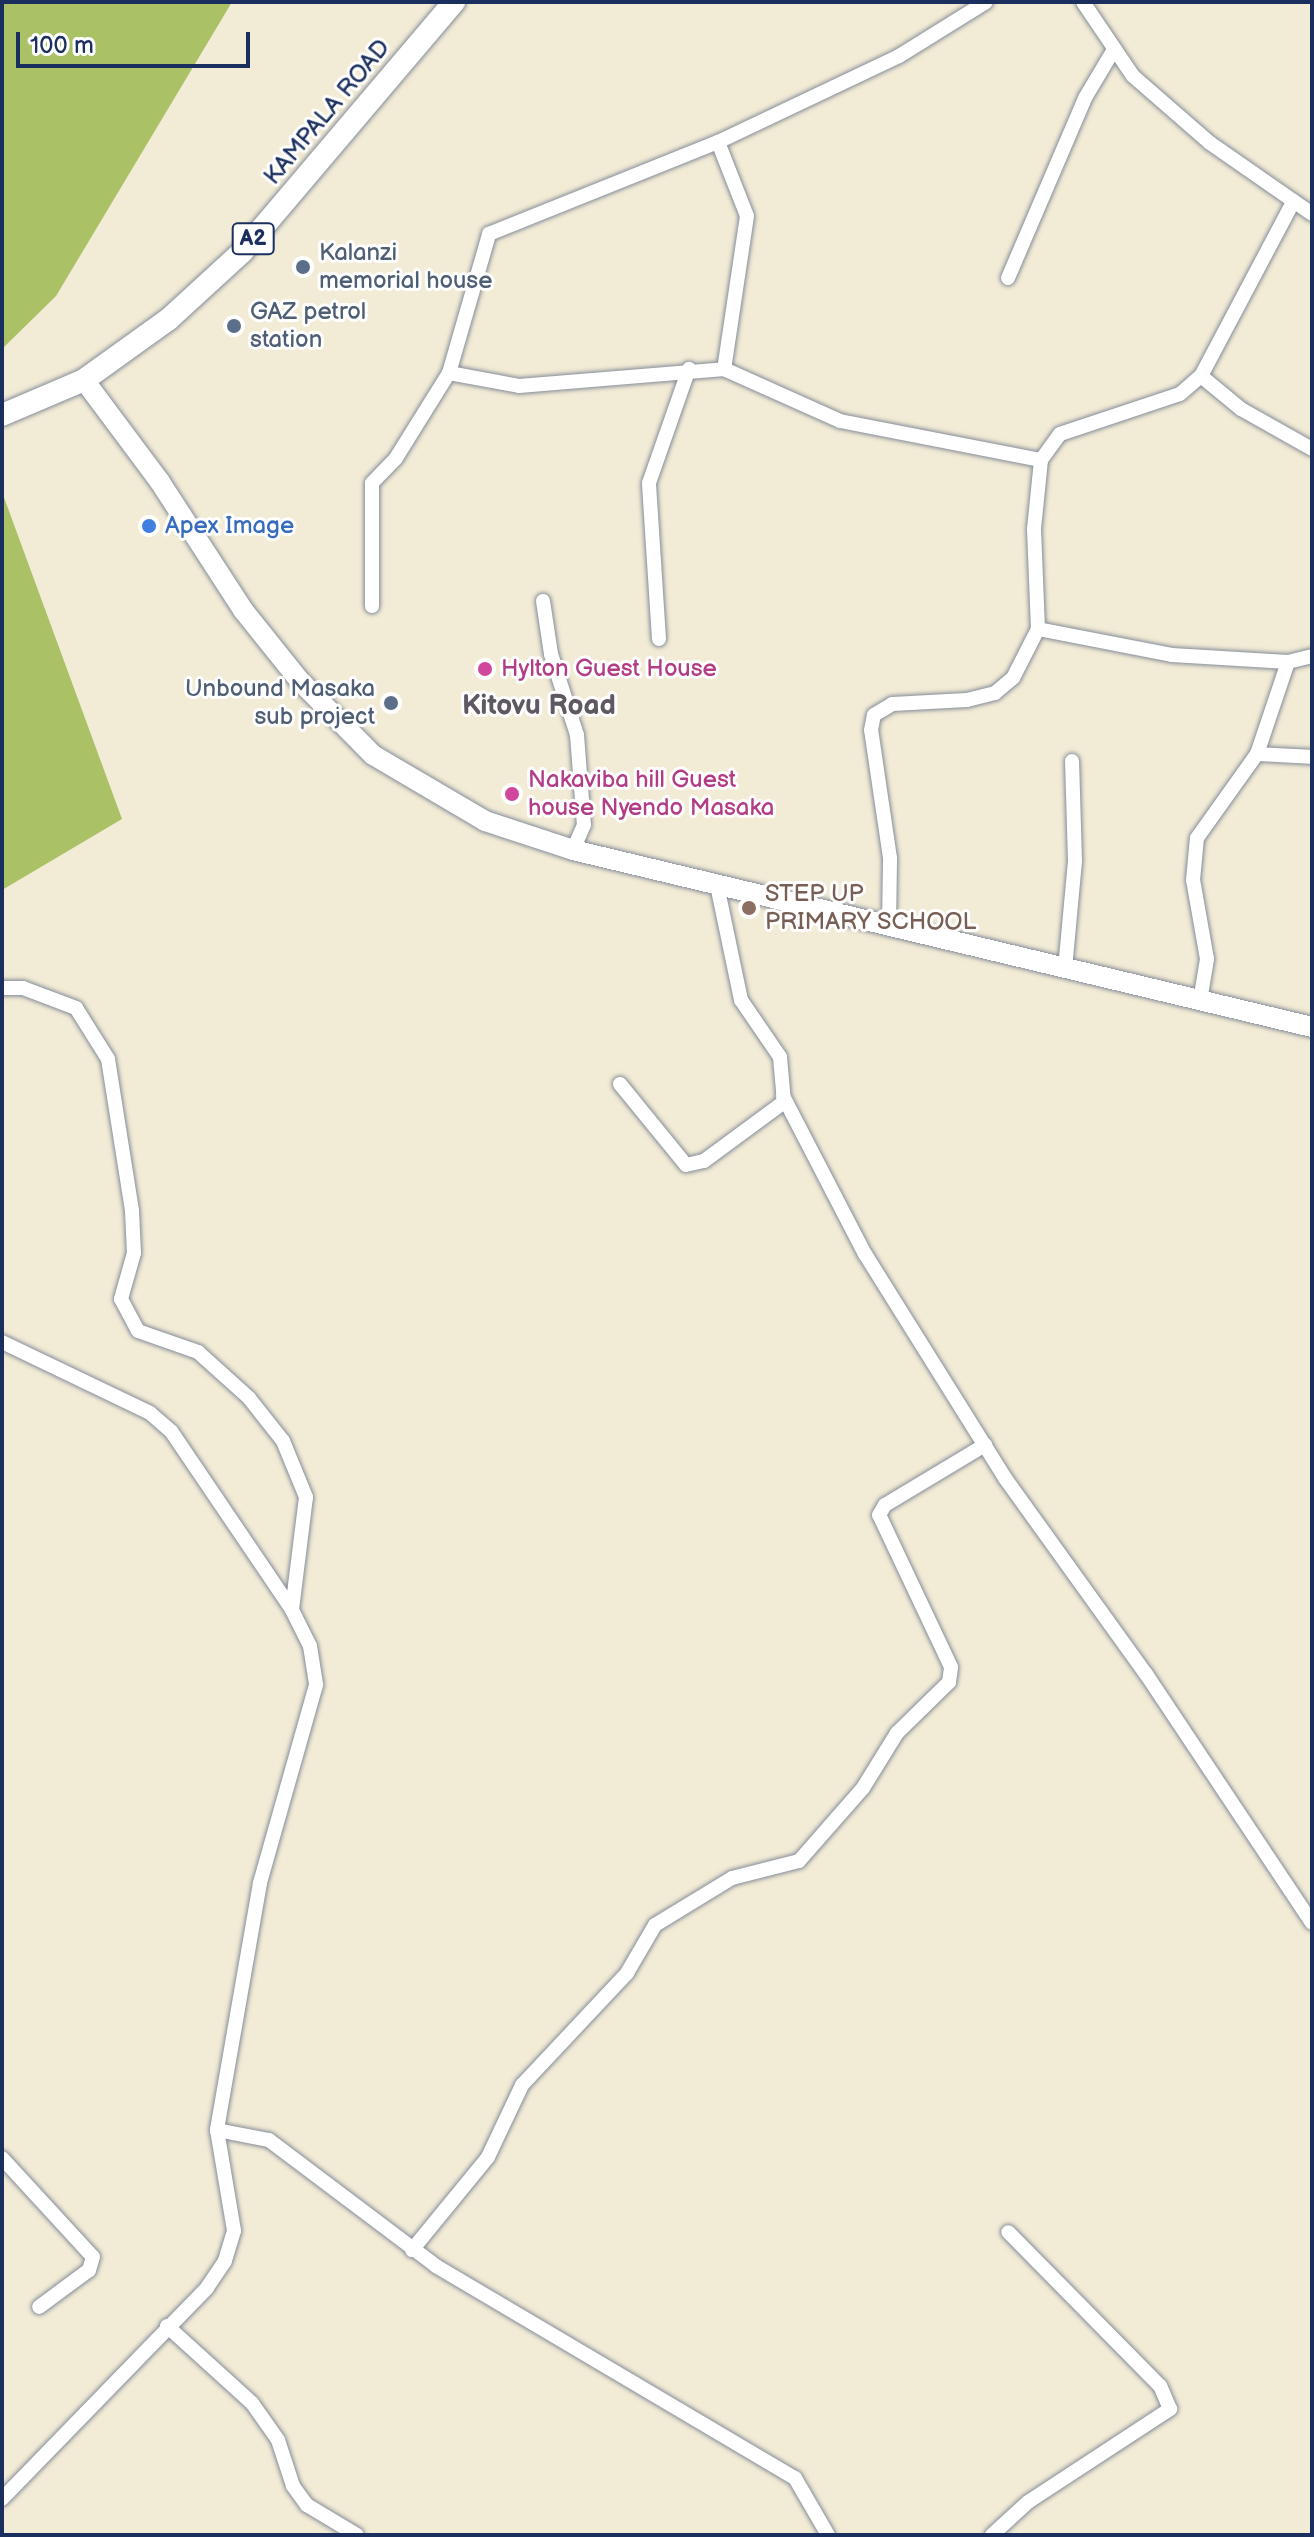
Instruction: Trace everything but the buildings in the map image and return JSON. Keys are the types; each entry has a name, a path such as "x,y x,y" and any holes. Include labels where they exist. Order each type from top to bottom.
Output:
{"main road":[{"name":"KAMPALA ROAD","path":"2,415 84,380 169,319 242,252 454,2"}],"street":[{"path":"372,606 372,483 396,458 449,373 489,234 718,142 899,56 986,2"},
{"path":"1083,2 1113,51 1133,76 1210,143 1312,214"},
{"path":"1008,278 1085,98 1113,51"},
{"path":"718,142 747,216 724,369"},
{"path":"889,925 890,858 872,744 874,715 892,704 967,700 995,693 1013,678 1038,629 1034,529 1041,460 1060,434 1180,394 1201,376 1293,202"},
{"path":"449,373 519,386 689,369 724,369 840,421 1041,460"},
{"path":"659,639 649,483 689,369"},
{"path":"1201,376 1241,409 1312,449"},
{"path":"84,380 160,482 243,610 299,680 373,755 485,821 573,850 1312,1027"},
{"path":"543,601 551,654 577,735 584,825 573,850"},
{"path":"1038,629 1146,652 1288,662 1312,656"},
{"path":"1200,1001 1206,939 1192,862 1197,838 1257,754 1288,662"},
{"path":"1257,754 1312,757"},
{"path":"1065,969 1075,861 1072,761"},
{"path":"717,885 741,1000 780,1057 783,1096 865,1254 985,1445 1312,1923"},
{"path":"2,988 23,988 76,1008 108,1059 133,1225 134,1253 121,1299 138,1331 198,1352 249,1398 283,1441 306,1497 292,1610"},
{"path":"620,1084 686,1165 704,1161 737,1133 777,1110 783,1096"},
{"path":"2,1342 136,1406 171,1431 292,1610 310,1646 316,1685 260,1883 217,2130 234,2231 225,2261 207,2288 2,2499"},
{"path":"412,2250 488,2157 522,2085 627,1973 655,1925 732,1878 799,1861 863,1788 889,1742 949,1682 951,1667 878,1523 879,1515 885,1505 985,1445"},
{"path":"217,2130 269,2140 412,2250 795,2478 828,2535"},
{"path":"2,2158 93,2257 89,2270 39,2307"},
{"path":"992,2535 1028,2502 1170,2409 1170,2399 1160,2386 1008,2232"},
{"path":"167,2326 252,2403 278,2440 293,2486 307,2505 357,2535"}],"green space":[{"path":"2,2 232,2 56,296 2,349"},
{"path":"2,492 122,819 2,890"}],"place":[{"name":"Kalanzi memorial house","path":"303,267"},
{"name":"GAZ petrol station","path":"234,326"},
{"name":"Apex Image","path":"149,526"},
{"name":"Hylton Guest House","path":"485,669"},
{"name":"Unbound Masaka sub project","path":"391,703"},
{"name":"Nakaviba hill Guest house Nyendo Masaka","path":"512,794"},
{"name":"STEP UP PRIMARY SCHOOL","path":"749,908"}],"district":[{"name":"Kitovu Road","path":"539,706"}]}
